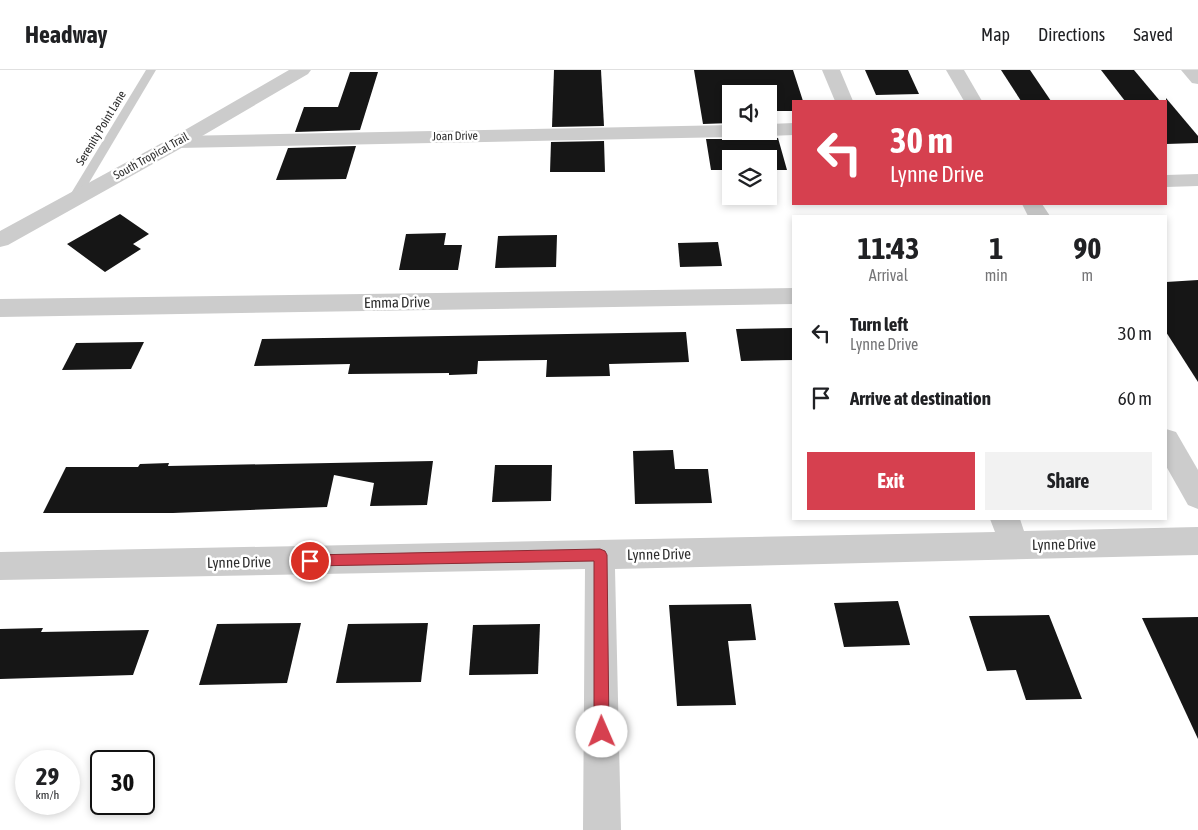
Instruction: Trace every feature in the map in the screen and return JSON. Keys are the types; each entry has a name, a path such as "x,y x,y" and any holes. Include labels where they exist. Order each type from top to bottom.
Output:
{"street":[{"name":"South Tropical Trail","path":"0,240 178,142 302,70"},
{"path":"832,70 844,100"},
{"path":"954,70 972,100"},
{"path":"1190,70 1198,79"},
{"path":"777,130 792,129"},
{"name":"Joan Drive","path":"178,142 722,130"},
{"path":"1167,181 1198,180"},
{"name":"Emma Drive","path":"0,308 792,296"},
{"path":"1167,442 1198,496"},
{"name":"Lynne Drive","path":"0,566 600,555 1010,532 1198,541"},
{"path":"600,555 602,830"}],"lane":[{"name":"Serenity Point Lane","path":"72,200 151,70"}],"building":[{"path":"554,70 601,70 604,126 552,127"},
{"path":"694,70 793,70 803,100 792,100 792,111 777,111 777,85 722,85 722,123 703,124"},
{"path":"865,70 908,70 919,94 876,95"},
{"path":"1001,70 1030,70 1050,100 1020,100"},
{"path":"1101,70 1134,70 1159,100 1124,100"},
{"path":"350,72 378,72 360,130 295,132 304,107 338,107"},
{"path":"1166,98 1198,136 1198,143 1167,144"},
{"path":"778,138 787,170 777,170 777,150 722,150 722,170 711,170 706,139 777,140"},
{"path":"604,141 605,172 550,172 551,142"},
{"path":"356,146 346,179 276,180 288,148"},
{"path":"120,214 149,234 133,244 141,249 105,272 67,244"},
{"path":"446,233 444,245 462,245 458,270 399,270 406,234"},
{"path":"557,235 556,267 495,268 498,236"},
{"path":"718,242 722,266 680,267 678,243"},
{"path":"1198,280 1198,382 1167,334 1167,282"},
{"path":"792,328 792,360 741,361 736,329"},
{"path":"686,332 689,362 609,364 610,376 546,377 547,360 478,361 477,374 449,375 449,373 348,374 350,364 254,366 262,339"},
{"path":"144,342 131,369 62,370 76,343"},
{"path":"673,450 675,469 708,469 712,503 635,504 633,451"},
{"path":"433,461 427,505 370,506 374,483 334,475 327,507 173,513 43,513 66,467 138,467 140,464 169,463 168,466"},
{"path":"495,465 552,465 551,501 492,502"},
{"path":"898,601 910,645 844,647 834,603"},
{"path":"751,604 756,640 728,641 736,705 677,706 669,605"},
{"path":"1049,615 1082,699 1026,700 1016,670 987,671 969,616"},
{"path":"1198,617 1198,739 1142,618"},
{"path":"301,623 287,683 199,685 217,624"},
{"path":"428,623 421,682 336,683 348,624"},
{"path":"540,624 538,674 469,675 473,625"},
{"path":"43,628 41,632 149,630 133,675 0,679 0,629"}],"route":[{"path":"310,561 600,555 602,732"}]}
